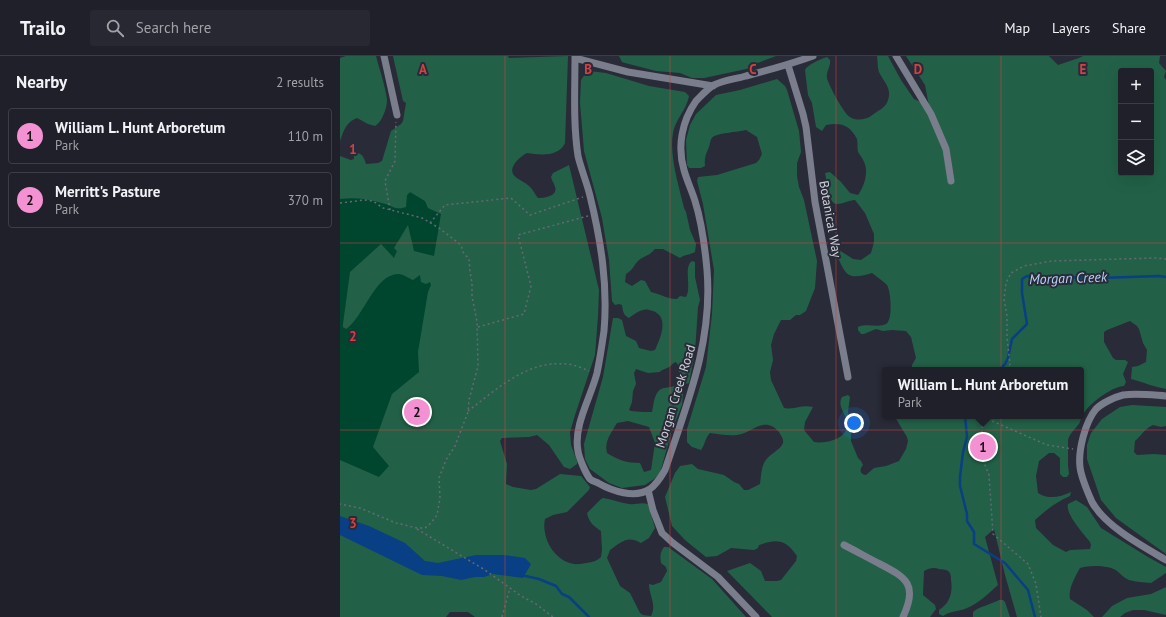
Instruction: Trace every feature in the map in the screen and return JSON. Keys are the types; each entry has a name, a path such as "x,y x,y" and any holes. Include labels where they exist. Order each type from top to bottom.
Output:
{"street":[{"path":"384,56 397,115"},
{"name":"Morgan Creek Road","path":"648,490 658,481 665,470 698,371 707,318 707,271 695,202 684,170 681,154 683,126 697,100 713,86 724,81 788,65 813,56"},
{"path":"896,56 931,114 940,134 946,149 951,181"},
{"path":"713,86 628,72 575,57 578,157 590,195 601,241 605,275 605,316 602,351 597,373 577,433 578,451 583,466 590,479 610,490 626,493 648,490 653,510 662,533 718,577 756,617"},
{"name":"Botanical Way","path":"788,65 806,127 814,196 848,377"},
{"path":"1166,396 1141,394 1123,395 1096,409 1088,422 1084,434 1081,449 1080,468 1093,502 1110,524 1166,560"},
{"path":"844,545 901,575 908,585 910,597 908,608 903,617"}],"path":[{"path":"390,210 385,181 395,161 397,115"},
{"path":"430,223 445,205 511,198 530,215 590,195"},
{"path":"340,203 368,200 373,201 383,208 422,218 461,245 463,252 469,259 472,296 478,327 478,366 468,400 468,412 455,446 446,460 439,478 440,498 436,515 432,523 425,528 417,528"},
{"path":"478,327 524,314 531,286 518,235 594,214"},
{"path":"1008,367 1010,364 1007,338 1007,316 1004,299 1006,283 1011,273 1024,266 1052,261 1166,258"},
{"path":"468,412 511,379 543,365 566,364 597,373"},
{"path":"984,419 979,450 989,475 993,534 1028,564 1036,584 1041,617"},
{"path":"991,419 1047,445 1081,449"},
{"path":"340,504 360,508 396,522 417,528 485,570 520,596 536,604 553,617"},
{"path":"502,617 510,588"}],"green space":[{"path":"346,56 376,56 387,103 384,114 378,124 375,126 368,124 357,118 348,124 340,141 340,58"},
{"path":"393,56 508,56 509,58 568,56 565,143 562,148 554,153 525,154 515,163 512,172 517,178 531,188 538,198 544,198 555,193 555,187 551,177 553,173 569,165 599,290 595,355 570,432 571,445 577,464 570,469 564,467 549,445 537,435 529,437 502,438 500,441 507,464 506,484 513,487 531,490 536,489 560,474 581,476 590,487 589,490 567,512 553,515 545,519 544,526 547,540 555,553 567,562 576,564 593,562 601,557 601,531 590,522 587,513 601,499 603,498 629,504 648,504 655,528 649,538 641,543 632,540 625,540 610,550 607,558 620,586 630,593 640,613 651,616 653,612 649,584 653,585 661,582 667,571 666,567 661,563 660,557 664,547 668,547 712,579 746,617 475,617 468,612 450,612 446,617 340,617 340,460 379,477 389,466 373,447 392,394 419,372 418,352 428,292 431,285 430,282 426,284 421,282 420,275 413,280 399,274 383,280 346,329 343,327 343,324 350,272 381,244 394,258 397,251 394,248 408,225 414,251 434,256 441,214 428,208 425,201 410,192 407,195 406,207 402,208 396,208 366,199 340,199 340,156 351,160 354,159 354,155 357,153 362,155 366,164 378,163 382,161 391,131 403,121 406,103 403,101"},
{"path":"619,56 776,56 755,64 751,68 704,78 692,78 680,73 656,71 625,63 622,62"},
{"path":"877,56 888,56 901,80 914,99 929,106 925,85 906,56 1049,56 1058,65 1083,56 1160,56 1159,63 1166,71 1164,77 1166,80 1166,389 1131,379 1132,367 1146,362 1147,350 1143,343 1139,329 1130,321 1104,332 1104,342 1113,358 1128,362 1123,374 1126,382 1124,386 1114,389 1102,396 1084,413 1084,367 912,367 916,358 911,337 906,331 883,331 876,329 861,334 858,327 865,325 880,326 888,322 891,306 890,293 887,285 872,273 862,276 855,276 846,272 832,249 836,248 853,259 861,260 871,253 874,242 874,234 865,213 855,200 837,204 834,203 828,191 825,173 830,172 850,193 858,195 865,179 866,170 863,160 858,152 857,139 851,130 841,124 826,125 822,131 816,127 812,103 808,95 805,70 811,64 827,57 830,60 827,78 830,86 847,115 855,119 869,117 887,103 889,92 879,72"},
{"path":"589,71 606,73 649,86 685,92 689,96 688,101 674,128 672,151 684,208 690,230 696,244 695,252 680,258 663,249 655,249 650,254 640,259 631,271 626,274 625,282 632,286 641,280 645,281 651,292 673,299 677,299 680,296 686,297 688,293 689,264 692,261 695,262 695,277 700,300 698,307 695,352 689,383 685,384 679,373 676,362 660,372 648,373 636,369 634,373 636,384 629,410 636,412 652,412 658,391 677,385 683,394 682,405 672,430 660,473 645,485 622,488 609,483 590,469 585,459 584,444 603,377 613,318 622,320 626,336 636,341 639,348 651,351 655,350 657,345 661,334 662,323 658,314 648,310 639,311 629,318 624,314 622,305 615,305 612,301 609,260 602,218 584,151 580,103 581,80","holes":["628,421 649,427 655,443 651,470 644,472 640,463 623,461 607,453 607,441 617,423"]},
{"path":"777,79 785,86 787,90 799,131 801,152 797,163 797,176 804,200 817,261 815,288 806,311 800,315 796,315 790,320 781,320 774,334 771,345 773,360 770,372 771,380 784,408 805,406 813,407 805,422 804,430 814,442 831,441 841,436 847,427 847,421 840,403 842,397 848,395 850,397 848,412 851,425 851,441 858,458 863,465 861,469 862,474 866,475 874,468 886,466 899,461 906,449 908,441 896,419 1081,419 1068,440 1069,474 1067,477 1063,477 1060,474 1060,458 1054,453 1049,453 1039,461 1036,476 1038,493 1054,497 1071,492 1070,496 1051,506 1035,520 1036,528 1053,545 1066,552 1070,550 1090,549 1090,542 1069,513 1068,504 1076,500 1087,507 1101,528 1166,567 1166,573 1151,583 1129,580 1114,569 1093,566 1080,568 1071,587 1070,599 1087,610 1094,617 1017,617 994,529 985,537 998,585 980,601 964,609 943,616 939,614 939,610 946,604 950,597 952,589 951,576 947,570 933,568 924,571 923,595 935,605 936,609 930,617 772,617 727,571 750,563 761,571 765,581 781,580 796,561 797,556 789,546 776,541 759,545 758,548 754,550 731,548 717,556 706,557 685,540 672,526 665,497 675,473 680,466 692,464 698,469 724,475 739,484 744,490 748,490 760,484 764,463 768,457 782,446 783,443 779,432 774,427 768,425 758,426 743,434 737,435 710,433 701,450 692,447 687,442 687,429 706,367 712,314 714,270 703,204 697,181 698,177 717,175 756,163 762,154 757,137 746,130 722,134 714,136 711,139 705,166 701,168 689,168 687,165 686,140 690,125 696,114 716,95 740,90"},
{"path":"340,179 493,203 494,571 340,532"},
{"path":"1132,405 1166,407 1166,426 1161,427 1153,425 1147,429 1135,441 1134,452 1137,455 1166,455 1166,554 1116,518 1101,500 1087,459 1087,445 1091,433 1102,419 1120,407"},
{"path":"1166,587 1166,615 1144,610 1133,610 1120,617 1102,617 1112,606 1127,598 1151,594"},
{"path":"999,600 1003,600 1005,602 1010,617 973,617 973,612 975,610"}],"water":[{"path":"340,516 369,526 405,543 425,561 438,563 476,555 504,555 525,558 531,564 523,578 493,574 484,577 461,580 442,576 422,575 340,535"}],"waterway":[{"name":"Morgan Creek","path":"1002,367 1008,358 1012,339 1027,324 1022,293 1022,279 1027,276 1099,278 1166,277"},
{"name":"Morgan Creek","path":"965,419 967,437 963,452 960,486 967,514 967,521 974,532 974,544 1005,563 1028,590 1035,617"},
{"name":"Morgan Creek","path":"521,575 539,579 556,586 562,594 569,597 589,617"}],"place":[{"name":"Merritt's Pasture","path":"417,412"},
{"name":"William L. Hunt Arboretum","path":"983,447"}]}
